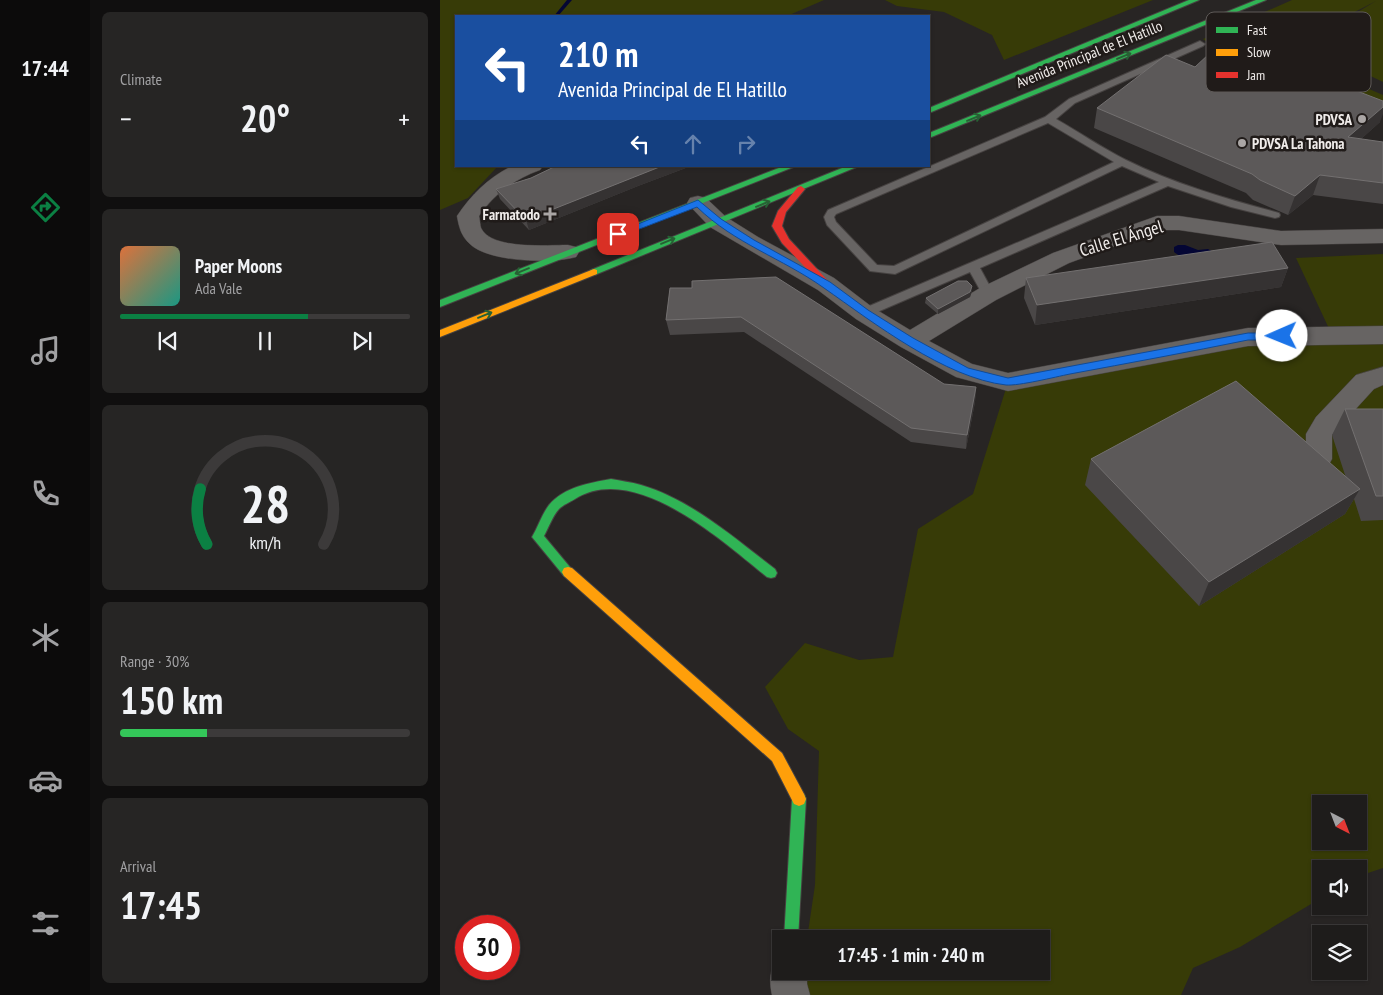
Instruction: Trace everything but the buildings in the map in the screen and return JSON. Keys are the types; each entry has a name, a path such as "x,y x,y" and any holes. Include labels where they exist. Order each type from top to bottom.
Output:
{"main road":[{"name":"Avenida Principal de El Hatillo","path":"930,111 1195,0"},
{"name":"Avenida Principal de El Hatillo","path":"1233,12 1262,0"},
{"name":"Avenida Principal de El Hatillo","path":"930,136 1206,23"},
{"path":"440,304 568,252 789,167"},
{"path":"440,334 853,167"},
{"path":"803,188 785,207 778,220 776,229 786,244 826,284"},
{"path":"771,573 692,513 647,490 613,483 580,486 556,504 538,537 568,572 777,757 800,801 792,930"}],"street":[{"path":"529,167 521,169 481,197 468,216 470,230 480,242 496,248 521,252 568,252"},
{"path":"698,203 718,222 826,284 864,313 910,341 966,371 1008,382 1248,337 1383,335"},
{"name":"Calle El Ángel","path":"910,341 988,294 1061,258 1157,223 1180,223 1281,238 1383,236"},
{"path":"1319,459 1319,434 1325,424 1365,382 1383,376"},
{"path":"788,980 791,995"}],"lane":[{"path":"1122,162 895,270 874,268 831,223 829,217 832,212 1049,119 1072,101 1200,44"},
{"path":"1049,119 1122,162 1168,182 1234,205 1275,216"},
{"path":"864,313 1168,182"},
{"path":"973,266 988,294"}],"green space":[{"path":"440,0 824,0 789,15 455,15 455,167 497,167 468,198 440,210"},
{"path":"885,0 1153,0 1004,60 992,35 944,12 897,6"},
{"path":"1292,0 1383,0 1383,82 1371,76 1371,12 1358,12 1376,1 1355,12 1265,12"},
{"path":"1371,90 1383,95 1383,109 1329,92 1371,92"},
{"path":"1383,254 1383,868 1367,873 1367,860 1312,860 1312,903 1240,947 1193,968 1181,995 807,995 803,980 1050,980 1050,930 808,930 815,885 819,751 788,729 765,687 805,643 859,660 893,657 918,529 973,494 1008,382 1138,357 1332,335 1296,258"}],"shaded area":[{"path":"1185,245 1198,250 1208,249 1215,253 1201,253 1184,258 1174,252 1174,247"}],"waterway":[{"path":"557,15 570,0"}],"traffic: fast":[{"path":"930,111 1195,0"},
{"path":"1233,12 1262,0"},
{"path":"930,136 1206,23"},
{"path":"440,304 789,167"},
{"path":"594,272 853,167"},
{"path":"568,572 538,537 557,504 583,488 611,484 640,489 669,501 725,537 771,573"},
{"path":"792,930 799,799"}],"traffic: slow":[{"path":"440,334 594,272"},
{"path":"568,572 777,757 799,799"}],"traffic: jam":[{"path":"801,189 782,211 777,226 785,241 826,284"}],"place":[{"name":"PDVSA","path":"1362,119"},
{"name":"PDVSA La Tahona","path":"1242,143"},
{"name":"Farmatodo","path":"550,214"}],"route":[{"path":"618,234 698,203 718,222 826,284 864,313 910,341 966,371 1008,382 1248,337 1282,336"}]}
